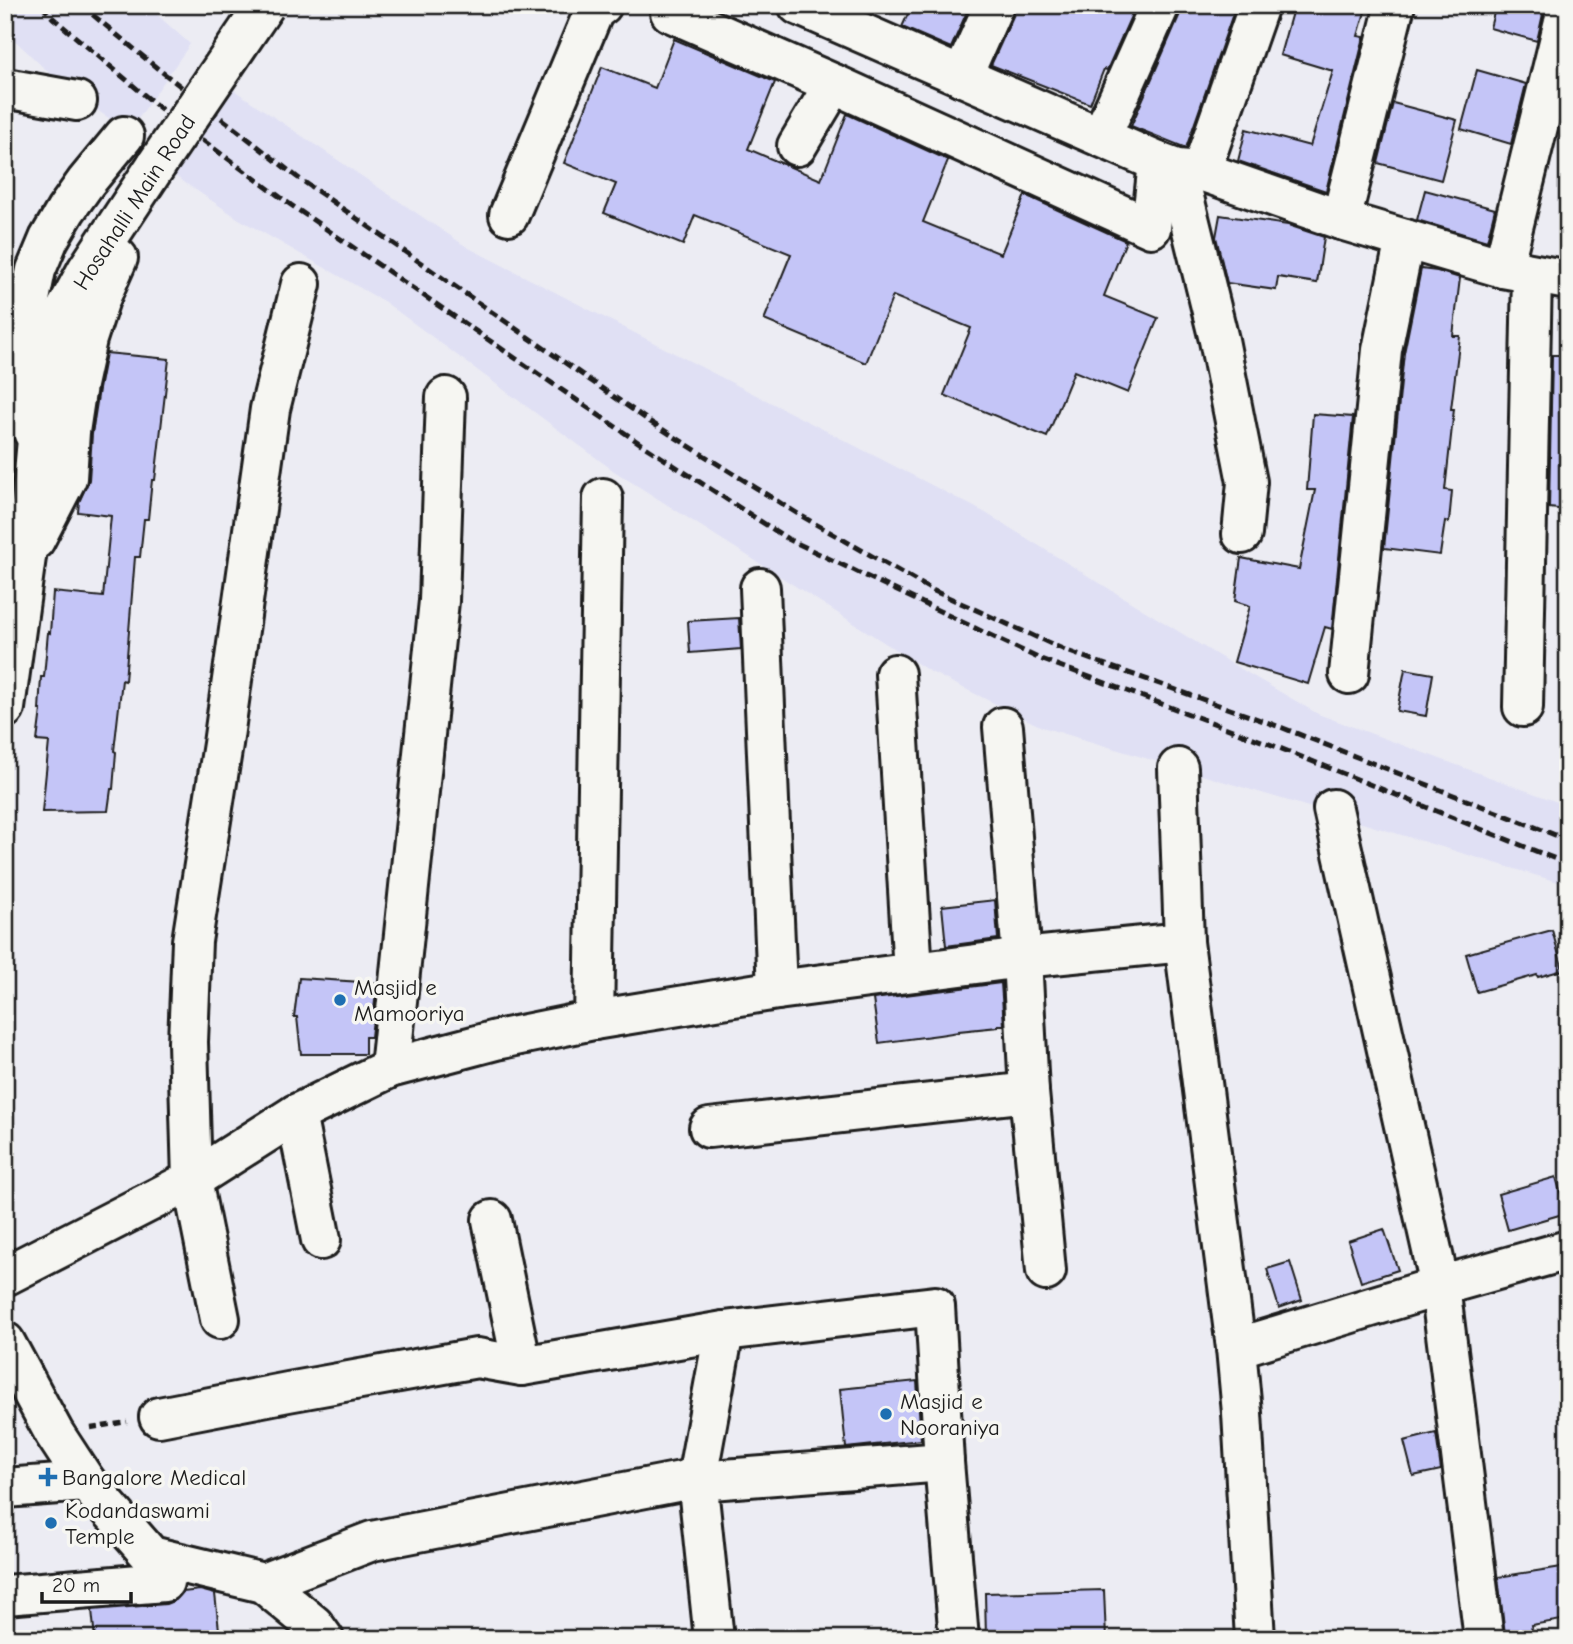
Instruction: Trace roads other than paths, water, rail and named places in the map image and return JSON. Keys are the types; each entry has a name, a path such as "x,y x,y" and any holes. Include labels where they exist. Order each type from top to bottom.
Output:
{"street":[{"name":"Hosahalli Main Road","path":"5,708 26,557 21,442 65,311 87,270 158,175 265,5"},
{"path":"509,215 594,11 602,5"},
{"path":"962,77 994,5"},
{"path":"1101,137 1160,5"},
{"path":"662,7 1151,228 1259,5"},
{"path":"1340,220 1395,5"},
{"path":"1522,707 1534,274 1568,5"},
{"path":"818,9 962,77 1101,137 1179,167 1340,220 1534,274"},
{"path":"797,146 834,84"},
{"path":"5,88 77,101"},
{"path":"21,442 20,405 29,304 36,270 49,239 66,210 124,136"},
{"path":"1179,167 1216,328 1247,482 1242,534"},
{"path":"26,557 67,478 76,385 100,299 158,175"},
{"path":"1349,674 1382,350 1405,239"},
{"path":"220,1319 192,1180 188,1042 192,942 270,409 301,284"},
{"path":"390,1068 439,601 446,397"},
{"path":"594,1020 603,498"},
{"path":"760,588 777,990"},
{"path":"895,674 913,972"},
{"path":"1003,727 1022,958 1029,1092 1046,1270"},
{"path":"1178,768 1184,942 1236,1348 1255,1639"},
{"path":"1333,809 1440,1286 1484,1639"},
{"path":"5,1276 192,1180 296,1114 390,1068 496,1040 594,1020 777,990 1022,958 1184,942"},
{"path":"709,1128 1029,1092"},
{"path":"296,1114 321,1240"},
{"path":"492,1220 522,1366"},
{"path":"1236,1348 1568,1250"},
{"path":"159,1417 477,1358 522,1366 724,1331 935,1306 944,1462 959,1639"},
{"path":"714,1639 697,1478 724,1331"},
{"path":"5,1342 54,1433 86,1482 151,1556 164,1582 5,1595"},
{"path":"263,1583 372,1541 697,1478 712,1480 944,1462"},
{"path":"5,1488 86,1482"},
{"path":"151,1556 263,1583 314,1625 324,1639"}],"railway":[{"path":"41,5 167,114 291,205 641,444 788,539 1038,658 1267,743 1568,864"},
{"path":"81,5 297,177 649,421 798,514 932,590 1067,651 1283,728 1568,840"}],"place":[{"name":"Masjid e Mamooriya","path":"340,1000"},
{"name":"Masjid e Nooraniya","path":"886,1414"},
{"name":"Bangalore Medical","path":"48,1477"},
{"name":"Kodandaswami Temple","path":"51,1523"}]}
